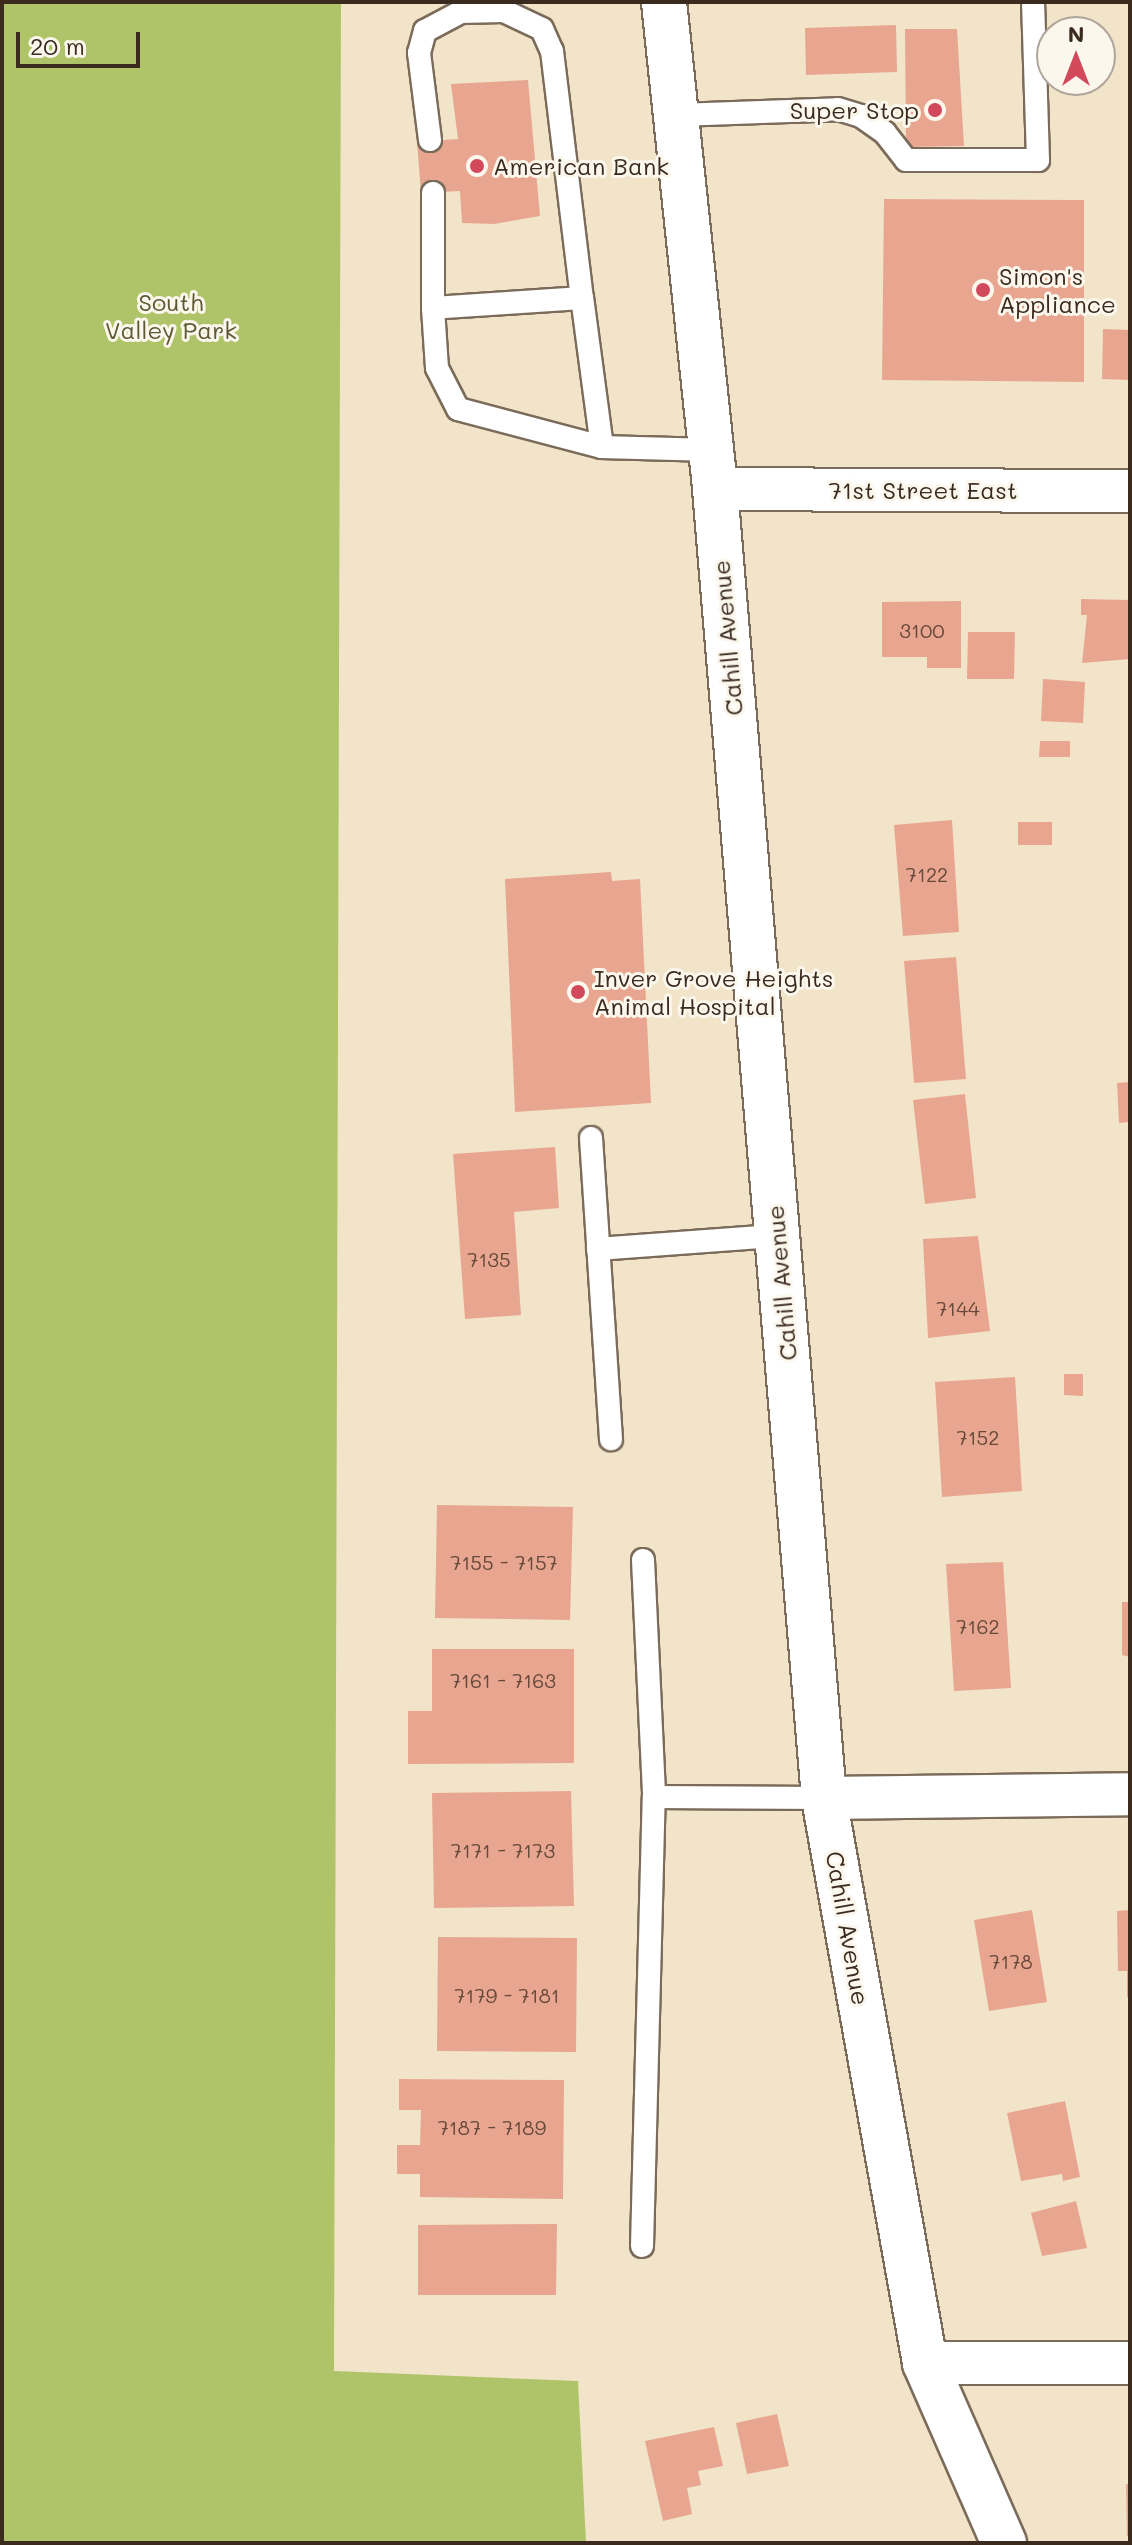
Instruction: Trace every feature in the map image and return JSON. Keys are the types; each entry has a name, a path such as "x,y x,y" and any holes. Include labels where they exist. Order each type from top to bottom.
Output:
{"street":[{"name":"Cahill Avenue","path":"664,2 713,470 824,1798 925,2363 1004,2543"},
{"name":"71st Street East","path":"713,470 1130,491"},
{"path":"824,1798 1130,1794"},
{"path":"925,2363 1130,2363"}],"lane":[{"path":"678,115 838,109 861,116 885,133 906,160 1038,160 1033,2"},
{"path":"430,140 419,53 425,31 460,12 504,11 542,29 552,51 602,447"},
{"path":"433,193 433,308 437,368 458,409 602,447 713,470"},
{"path":"433,308 582,298"},
{"path":"591,1138 611,1439"},
{"path":"598,1249 777,1236"},
{"path":"642,2246 654,1797 643,1560"},
{"path":"654,1797 824,1798"}],"green space":[{"name":"South Valley Park","path":"2,2 341,2 334,2371 578,2381 586,2543 2,2543"}],"building":[{"name":"Super Stop","path":"896,25 897,72 806,75 805,28"},
{"name":"Super Stop","path":"905,29 957,29 964,146 906,147"},
{"name":"American Bank","path":"528,80 540,216 494,224 462,223 460,191 421,193 417,142 458,139 451,84"},
{"name":"Simon's Appliance","path":"884,199 1084,200 1084,382 882,380"},
{"path":"1103,329 1130,330 1130,380 1102,379"},
{"path":"1081,599 1130,600 1130,659 1082,663 1087,615 1081,615"},
{"path":"961,601 961,668 927,668 927,657 882,657 882,602"},
{"path":"968,632 1015,632 1014,679 967,679"},
{"path":"1043,679 1085,682 1083,723 1041,721"},
{"path":"1040,741 1070,741 1070,757 1039,757"},
{"path":"952,820 959,932 903,936 894,825"},
{"path":"1018,822 1052,822 1052,845 1018,845"},
{"name":"Inver Grove Heights Animal Hospital","path":"611,872 612,881 640,879 651,1103 515,1112 505,879"},
{"path":"956,957 966,1079 914,1083 904,961"},
{"path":"1130,1082 1130,1122 1119,1123 1117,1083"},
{"path":"965,1094 976,1198 925,1204 913,1100"},
{"path":"555,1147 559,1208 514,1212 521,1315 465,1319 453,1154"},
{"path":"978,1236 990,1331 928,1338 923,1239"},
{"path":"1064,1374 1083,1374 1083,1396 1064,1395"},
{"path":"1015,1377 1022,1491 942,1497 935,1382"},
{"path":"437,1505 573,1507 570,1620 435,1618"},
{"path":"1003,1562 1011,1688 954,1691 946,1564"},
{"path":"1122,1602 1130,1602 1130,1657 1122,1655"},
{"path":"432,1649 574,1649 574,1763 408,1764 408,1711 432,1711"},
{"path":"571,1791 574,1906 434,1908 432,1793"},
{"path":"1032,1910 1047,2002 989,2011 974,1920"},
{"path":"1130,1910 1130,1997 1127,1997 1127,1971 1118,1971 1117,1911"},
{"path":"438,1937 577,1938 576,2052 437,2051"},
{"path":"399,2079 564,2080 563,2199 420,2197 420,2174 397,2174 397,2145 420,2145 421,2110 399,2110"},
{"path":"1065,2101 1080,2177 1063,2181 1062,2174 1021,2181 1007,2113"},
{"path":"1076,2201 1087,2248 1042,2256 1031,2213"},
{"path":"557,2224 556,2295 418,2295 418,2225"},
{"path":"777,2414 789,2466 747,2474 736,2423"},
{"path":"714,2427 723,2466 698,2471 701,2485 687,2488 692,2514 663,2521 645,2441"},
{"path":"1126,2484 1130,2484 1130,2536 1127,2536"}],"place":[{"name":"Super Stop","path":"935,110"},
{"name":"American Bank","path":"477,166"},
{"name":"Simon's Appliance","path":"983,290"},
{"name":"Inver Grove Heights Animal Hospital","path":"578,992"}]}
